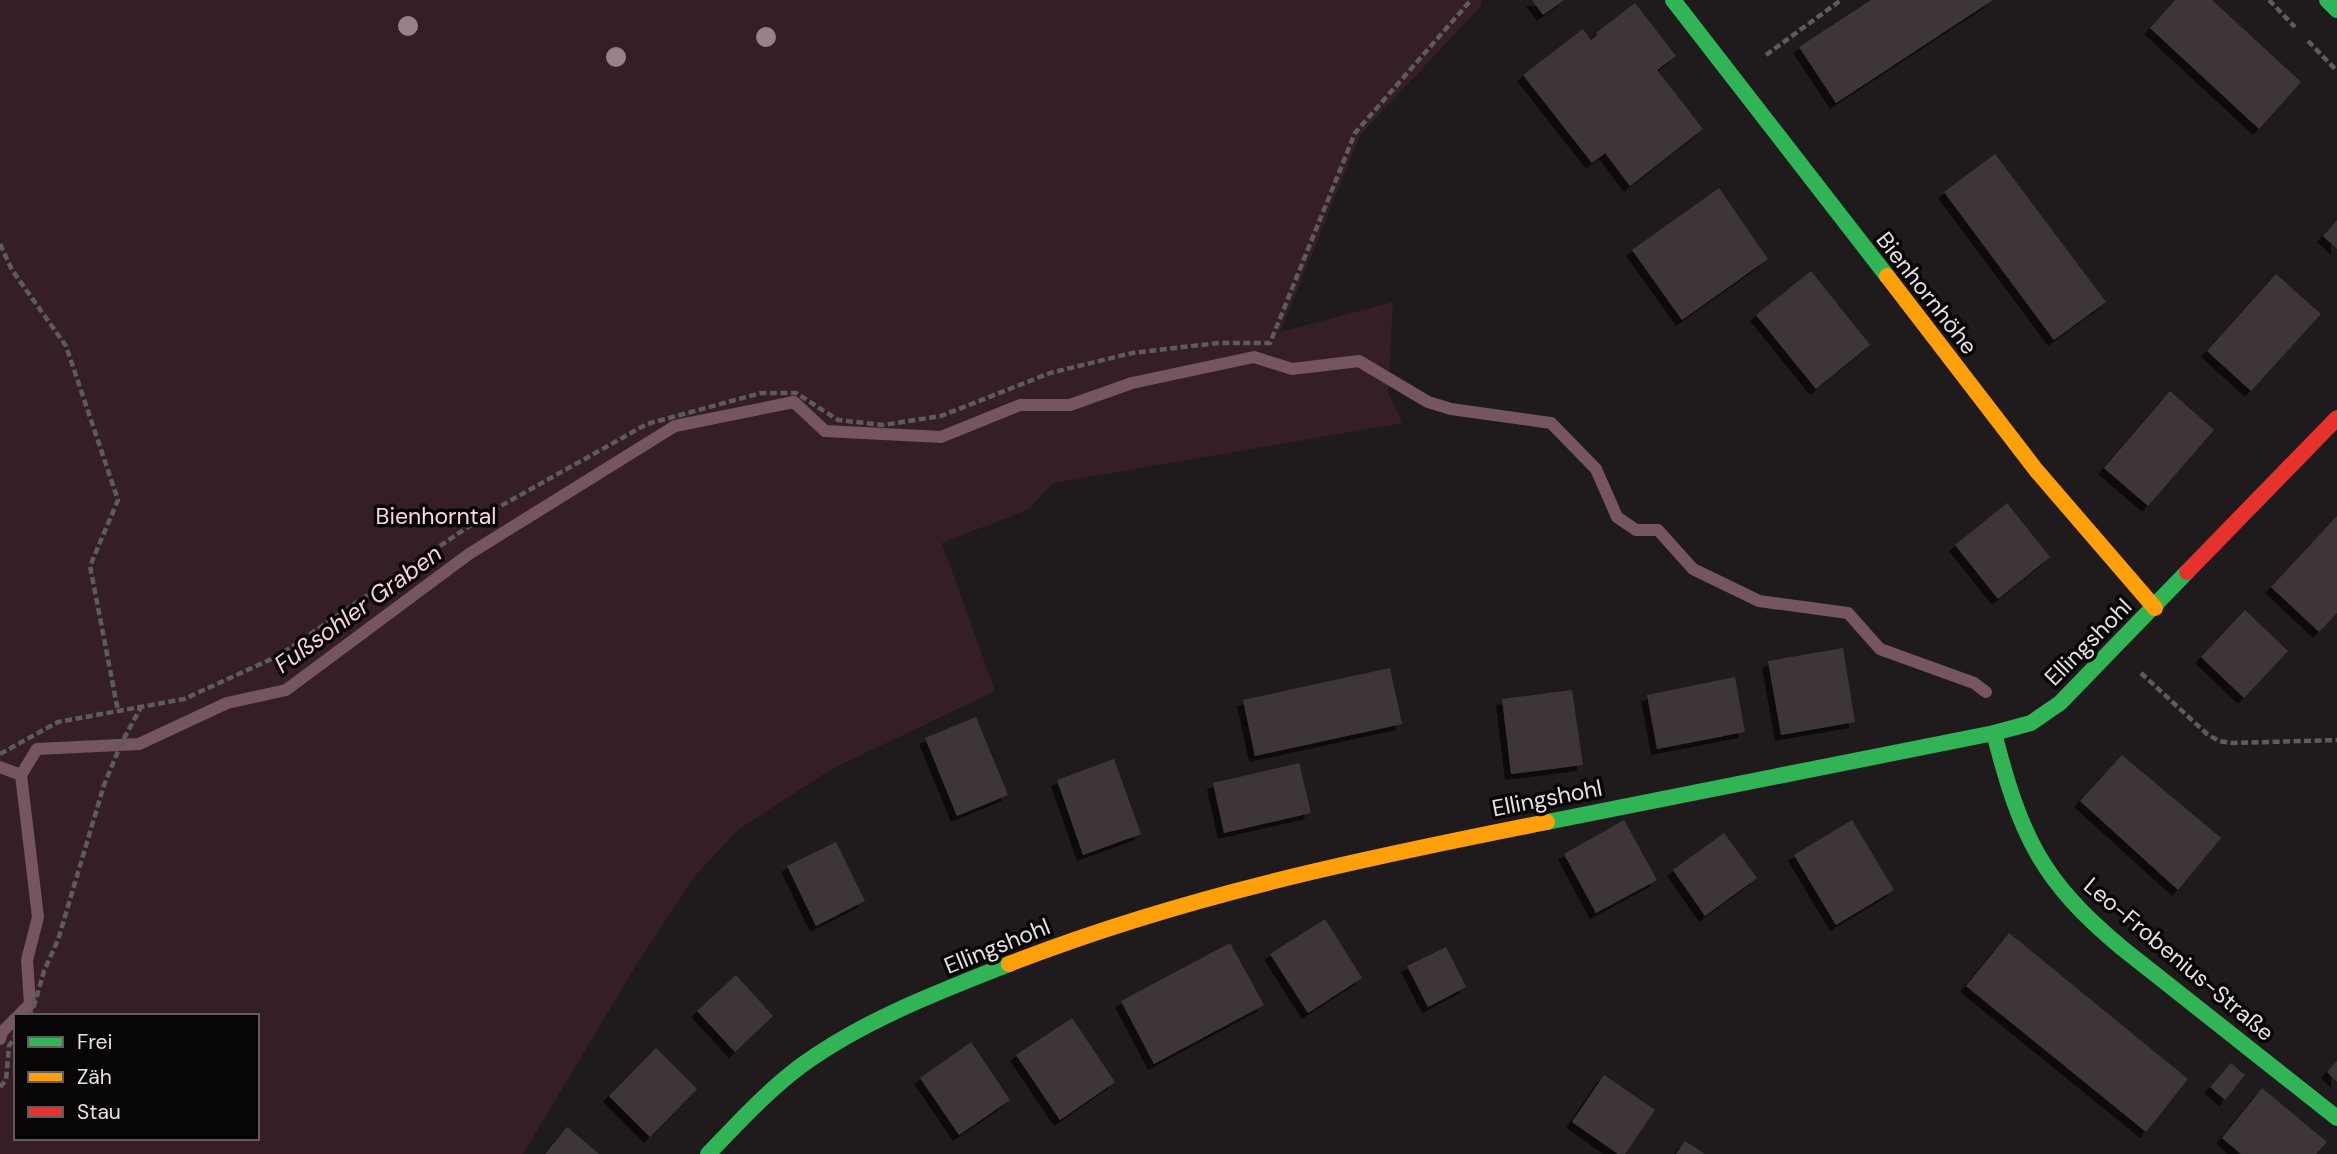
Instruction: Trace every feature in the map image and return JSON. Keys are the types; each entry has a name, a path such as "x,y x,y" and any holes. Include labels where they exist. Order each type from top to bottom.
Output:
{"street":[{"name":"Bienhornhöhe","path":"1673,0 2036,470 2155,608"},
{"path":"2328,0 2337,10"},
{"name":"Ellingshohl","path":"708,1154 771,1091 840,1040 969,980 1074,939 1293,874 1438,842 2015,729 2045,715 2060,703 2337,418"},
{"name":"Leo-Frobenius-Straße","path":"1994,733 2011,796 2024,826 2050,876 2068,897 2124,948 2337,1118"}],"path":[{"path":"0,754 58,722 184,699 278,656 489,512 647,424 761,393 796,393 838,420 883,425 941,416 1050,373 1132,353 1218,343 1270,343 1355,133 1471,0"},
{"path":"1758,61 1841,0"},
{"path":"0,244 12,271 65,346 118,500 90,566 118,711"},
{"path":"2114,649 2207,734 2220,741 2233,743 2337,740"},
{"path":"29,1014 58,940 104,785 121,744 142,707"},
{"path":"0,1087 6,1080 9,1046 14,1038"}],"green space":[{"name":"Bienhorntal","path":"0,0 1482,0 1481,6 1361,134 1280,332 1393,302 1388,393 1403,423 1053,483 1029,509 942,543 995,691 830,770 738,830 694,877 638,962 523,1154 0,1154"}],"building":[{"path":"1532,0 1564,0 1543,15"},
{"path":"1871,0 1993,0 1836,103 1799,47"},
{"path":"2175,0 2212,0 2301,82 2259,129 2150,28"},
{"path":"1635,3 1676,56 1657,70 1703,129 1630,186 1605,153 1592,163 1523,75 1583,29 1591,40 1596,33"},
{"path":"1995,154 2106,302 2054,340 1944,192"},
{"path":"1719,188 1768,259 1682,320 1632,250"},
{"path":"2337,220 2337,249 2323,236"},
{"path":"1811,271 1870,345 1816,389 1756,315"},
{"path":"2276,274 2321,314 2251,391 2207,351"},
{"path":"2170,391 2214,430 2148,506 2104,468"},
{"path":"2007,503 2050,557 1998,599 1955,545"},
{"path":"2337,516 2337,613 2319,632 2271,587"},
{"path":"2245,610 2288,651 2244,698 2201,657"},
{"path":"1843,648 1855,722 1781,735 1768,661"},
{"path":"1390,668 1402,724 1255,756 1243,700"},
{"path":"1735,677 1745,732 1657,749 1647,695"},
{"path":"1572,690 1583,765 1511,774 1502,699"},
{"path":"976,717 1008,795 957,816 925,738"},
{"path":"2122,755 2221,838 2178,890 2080,801"},
{"path":"1114,759 1141,834 1083,855 1057,780"},
{"path":"1299,763 1311,813 1224,833 1213,783"},
{"path":"1624,820 1657,880 1596,913 1564,854"},
{"path":"1852,820 1894,890 1836,925 1794,855"},
{"path":"1724,833 1757,878 1705,916 1673,870"},
{"path":"836,842 865,901 816,926 787,866"},
{"path":"1325,919 1362,978 1308,1013 1270,954"},
{"path":"2009,933 2188,1079 2146,1132 1966,986"},
{"path":"1230,943 1264,1005 1154,1064 1121,1001"},
{"path":"1446,947 1466,987 1428,1007 1407,966"},
{"path":"736,975 773,1016 735,1052 697,1011"},
{"path":"1072,1018 1115,1082 1060,1120 1016,1055"},
{"path":"971,1042 1010,1100 959,1135 920,1078"},
{"path":"656,1048 697,1089 650,1137 609,1096"},
{"path":"2337,1061 2337,1082 2327,1072"},
{"path":"2231,1063 2245,1075 2225,1100 2210,1087"},
{"path":"1604,1075 1655,1110 1625,1154 1618,1154 1572,1122"},
{"path":"2262,1088 2327,1142 2316,1154 2241,1154 2222,1138"},
{"path":"567,1127 599,1154 545,1154"},
{"path":"1685,1141 1705,1154 1676,1154"}],"waterway":[{"name":"Fußsohler Graben","path":"21,775 37,749 139,744 227,703 286,690 469,554 675,426 794,402 825,431 941,437 1020,405 1070,405 1132,383 1254,357 1292,369 1359,361 1428,402 1451,409 1551,423 1596,469 1617,517 1636,530 1658,530 1693,569 1759,601 1848,613 1880,649 1974,683 1986,692"},
{"path":"0,767 21,775 38,917 27,960 30,1004 20,1014"},
{"path":"0,1039 2,1032 14,1020"}],"traffic: fast":[{"path":"1673,0 1887,276"},
{"path":"2327,0 2337,10"},
{"path":"1547,822 1994,733 2031,723 2060,703 2187,572"},
{"path":"1994,733 2013,800 2024,827 2052,877 2071,900 2122,948 2337,1118"},
{"path":"708,1154 777,1086 826,1049 902,1008 1009,964"}],"traffic: slow":[{"path":"1887,276 2036,470 2155,608"},
{"path":"1009,964 1140,918 1275,881 1547,822"}],"traffic: jam":[{"path":"2187,572 2337,418"}]}
